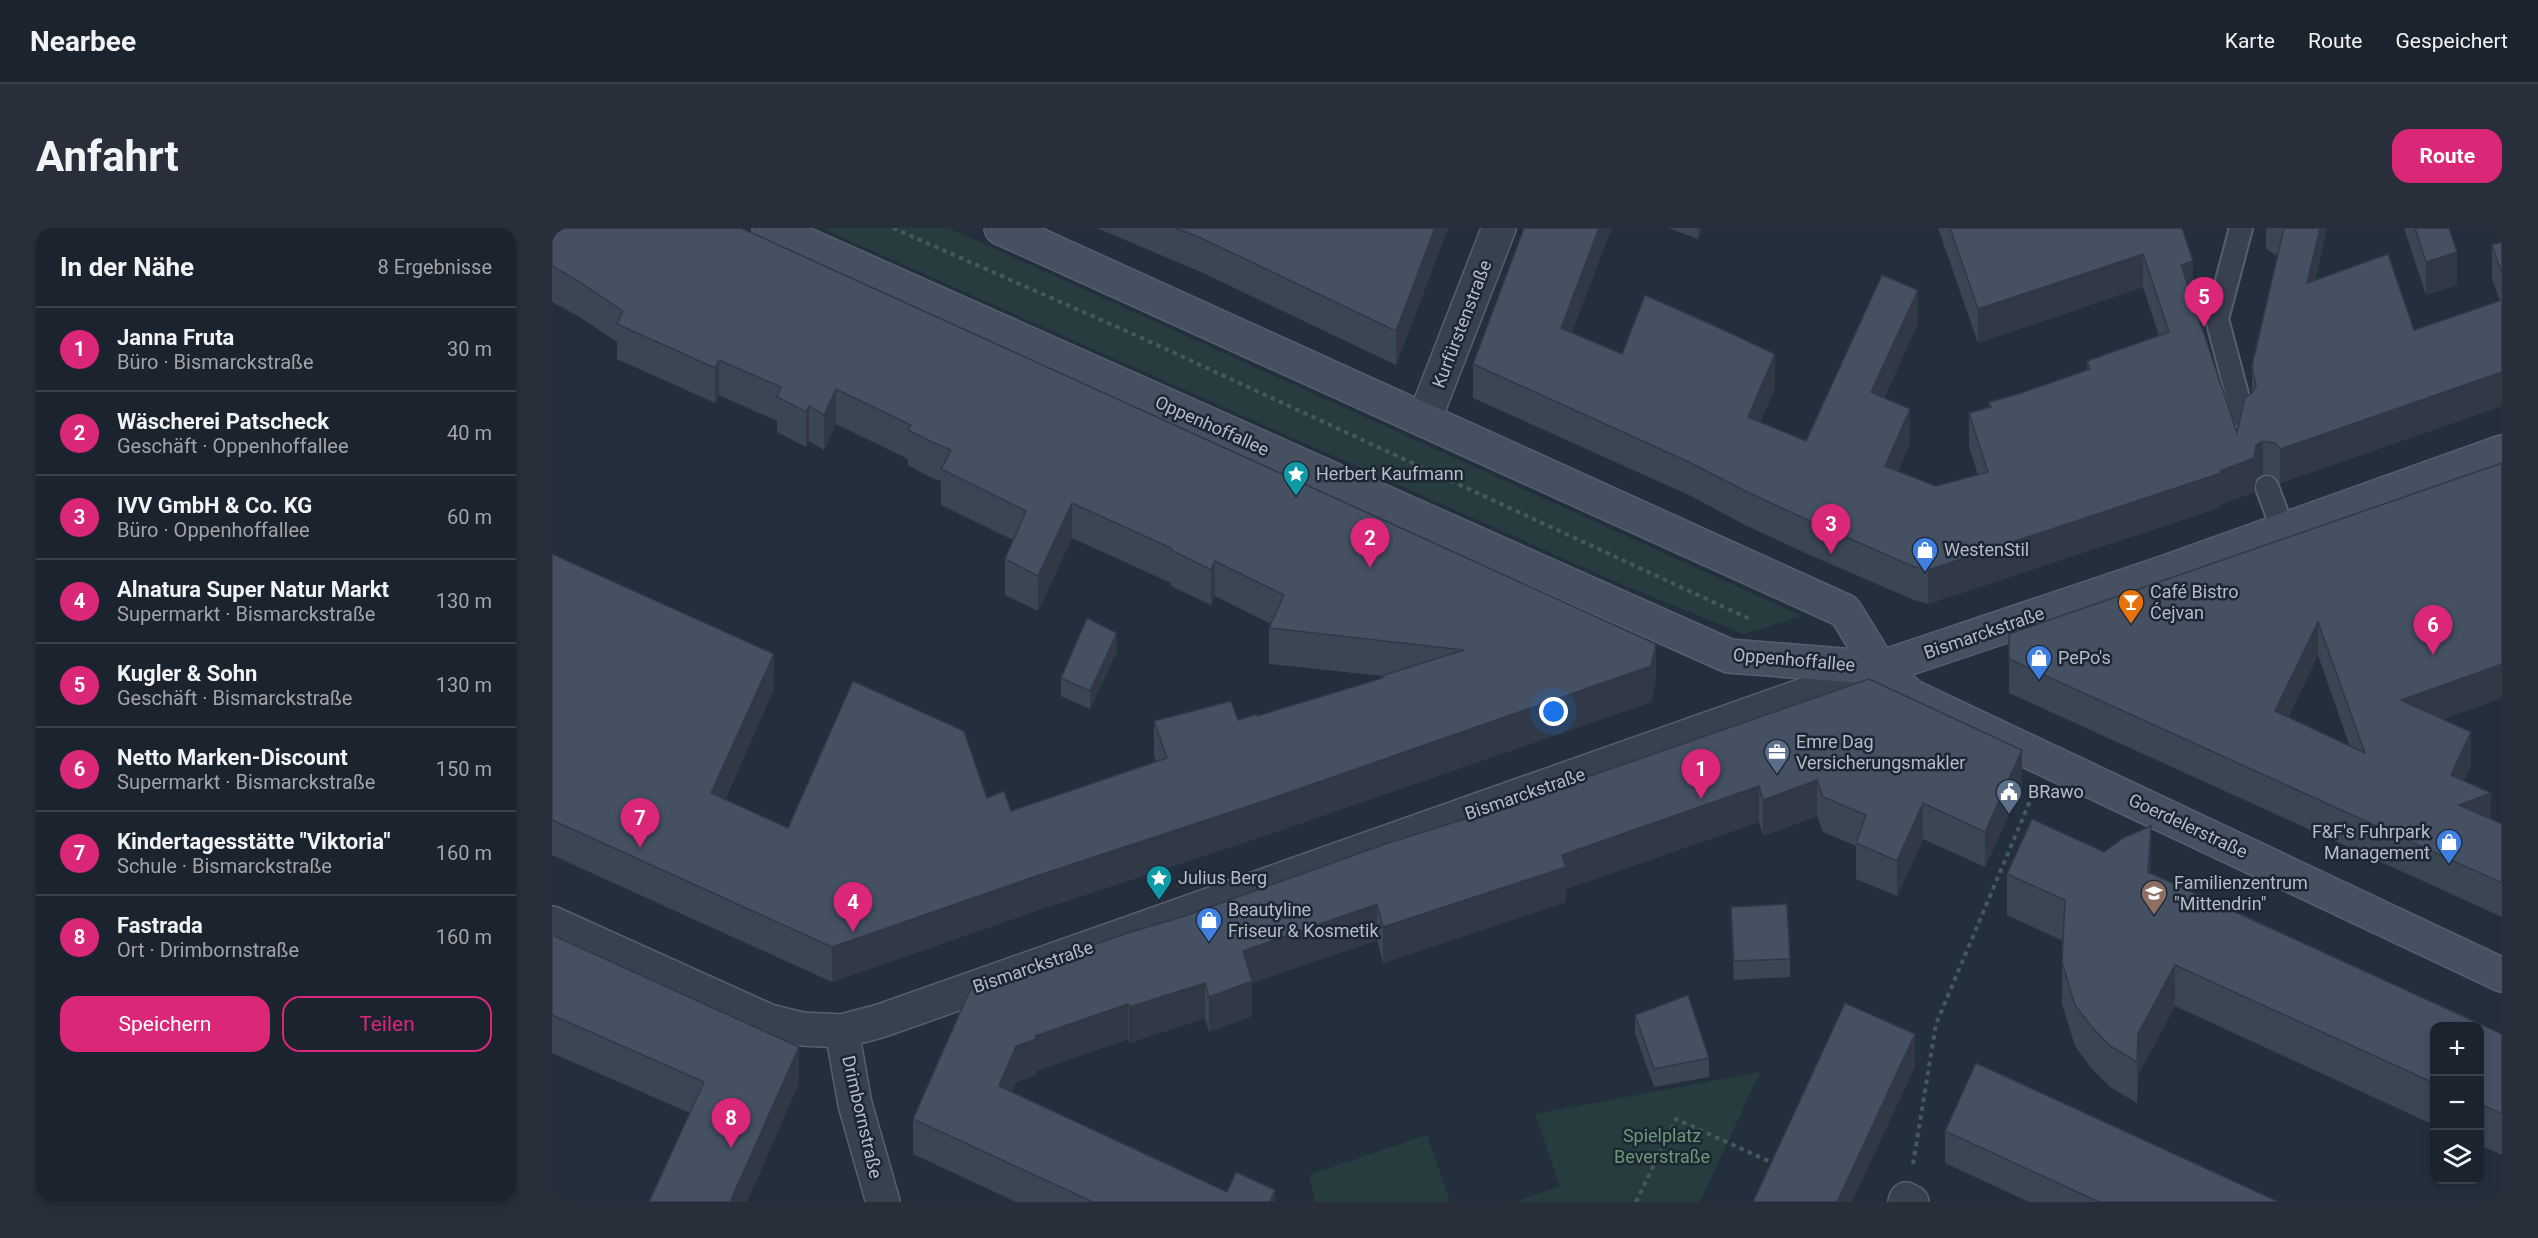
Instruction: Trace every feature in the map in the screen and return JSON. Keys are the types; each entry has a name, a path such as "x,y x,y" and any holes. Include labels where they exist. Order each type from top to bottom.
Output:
{"street":[{"name":"Oppenhoffallee","path":"769,228 1729,656 1880,668"},
{"name":"Oppenhoffallee","path":"1001,228 1845,611 1880,668"},
{"name":"Kurfürstenstraße","path":"1424,420 1499,228"},
{"name":"Bismarckstraße","path":"552,923 769,1021 802,1029 842,1031 880,1021 1880,668 2163,573 2502,452"},
{"name":"Goerdelerstraße","path":"1880,668 1911,696 2502,975"},
{"name":"Drimbornstraße","path":"842,1031 855,1104 883,1202"}],"lane":[{"path":"2241,228 2217,319 2243,417"},
{"path":"2267,487 2283,530"}],"path":[{"path":"893,228 1142,338 1760,624"},
{"path":"1908,1201 1936,1024 2047,760"},
{"path":"1636,1202 1676,1119 1784,1168"}],"green space":[{"path":"821,228 949,228 1802,616 1744,634 1628,587"},
{"name":"Spielplatz Beverstraße","path":"1760,1072 1700,1202 1514,1202 1560,1186 1535,1114"},
{"path":"1427,1135 1450,1202 1315,1202 1309,1175"}],"building":[{"path":"552,228 741,228 1656,644 1651,666 1264,801 1033,877 832,947 552,820 552,554 774,654 711,793 788,828 853,681 964,731 987,798 1004,791 1011,811 1167,758 1154,721 1231,701 1238,720 1257,714 1257,716 1383,678 1381,676 1464,650 1269,628 1284,595 1215,561 1211,570 1171,548 1072,503 1038,576 1005,559 1026,511 941,469 951,450 908,430 911,425 836,389 824,415 809,406 806,412 777,397 781,387 719,360 715,368 617,324 623,311 552,266"},
{"path":"1176,228 1435,228 1396,331"},
{"path":"1524,228 1599,228 1561,328 1622,354 1645,295 1726,331 1775,354 1748,417 1806,441 1882,275 1918,290 1871,392 1910,409 1885,466 1936,486 1988,472 1969,413 1991,407 1989,402 2090,369 2087,361 2169,332 2143,254 1978,309 1950,228 2182,228 2193,261 2181,265 2237,433 2245,397 2252,393 2256,386 2252,366 2284,228 2320,228 2307,283 2388,254 2414,330 2502,300 2502,372 2280,449 2275,443 2263,441 2256,445 2254,458 2220,471 2221,473 1928,570 1914,567 1812,522 1691,463 1473,364"},
{"path":"2415,228 2449,228 2457,252 2426,262"},
{"path":"2502,242 2502,274 2492,245"},
{"path":"2502,463 2502,664 2401,700 2471,732 2451,775 2491,793 2459,805 2502,824 2502,883 2009,659 2009,634","holes":["2318,622 2365,753 2275,711"]},
{"path":"1087,618 1117,633 1090,691 1061,678"},
{"path":"1869,679 2022,750 1985,832 1923,803 1897,861 1856,843 1866,815 1823,797 1817,780 1763,800 1759,786 1562,855 1566,867 1383,927 1377,904 1243,951 1252,981 1209,997 1205,983 1129,1007 1128,1004 1035,1036 1036,1039 1016,1046 999,1086 1227,1192 1236,1172 1275,1190 1270,1202 1093,1202 913,1119 970,990 1124,934 1182,917 1385,844 1484,813"},
{"path":"2032,819 2104,852 2123,838 2151,826 2148,872 2476,1022 2430,1022 2430,1081 2175,965 2138,1034 2137,1062 2110,1046 2075,1005 2062,962 2065,900 2007,874"},
{"path":"1787,904 1790,959 1734,961 1731,907"},
{"path":"552,935 799,1047 730,1202 649,1202 704,1082 552,1015"},
{"path":"1688,995 1709,1058 1654,1069 1635,1015"},
{"path":"1845,1003 1915,1034 1837,1202 1753,1202"},
{"path":"2484,1026 2502,1034 2502,1114 2484,1106"},
{"path":"1976,1063 2279,1202 2099,1202 1945,1131"}],"place":[{"name":"Kugler & Sohn","path":"2204,327"},
{"name":"Herbert Kaufmann","path":"1296,497"},
{"name":"IVV GmbH & Co. KG","path":"1831,554"},
{"name":"Wäscherei Patscheck","path":"1370,568"},
{"name":"WestenStil","path":"1925,573"},
{"name":"Café Bistro Ćejvan","path":"2131,625"},
{"name":"Netto Marken-Discount","path":"2433,655"},
{"name":"PePo's","path":"2039,681"},
{"name":"Emre Dag Versicherungsmakler","path":"1777,775"},
{"name":"Janna Fruta","path":"1701,799"},
{"name":"BRawo","path":"2009,815"},
{"name":"Kindertagesstätte \"Viktoria\"","path":"640,848"},
{"name":"F&F's Fuhrpark Management","path":"2449,865"},
{"name":"Julius Berg","path":"1159,901"},
{"name":"Familienzentrum \"Mittendrin\"","path":"2154,916"},
{"name":"Alnatura Super Natur Markt","path":"853,932"},
{"name":"Beautyline Friseur & Kosmetik","path":"1209,943"},
{"name":"Fastrada","path":"731,1148"}]}
